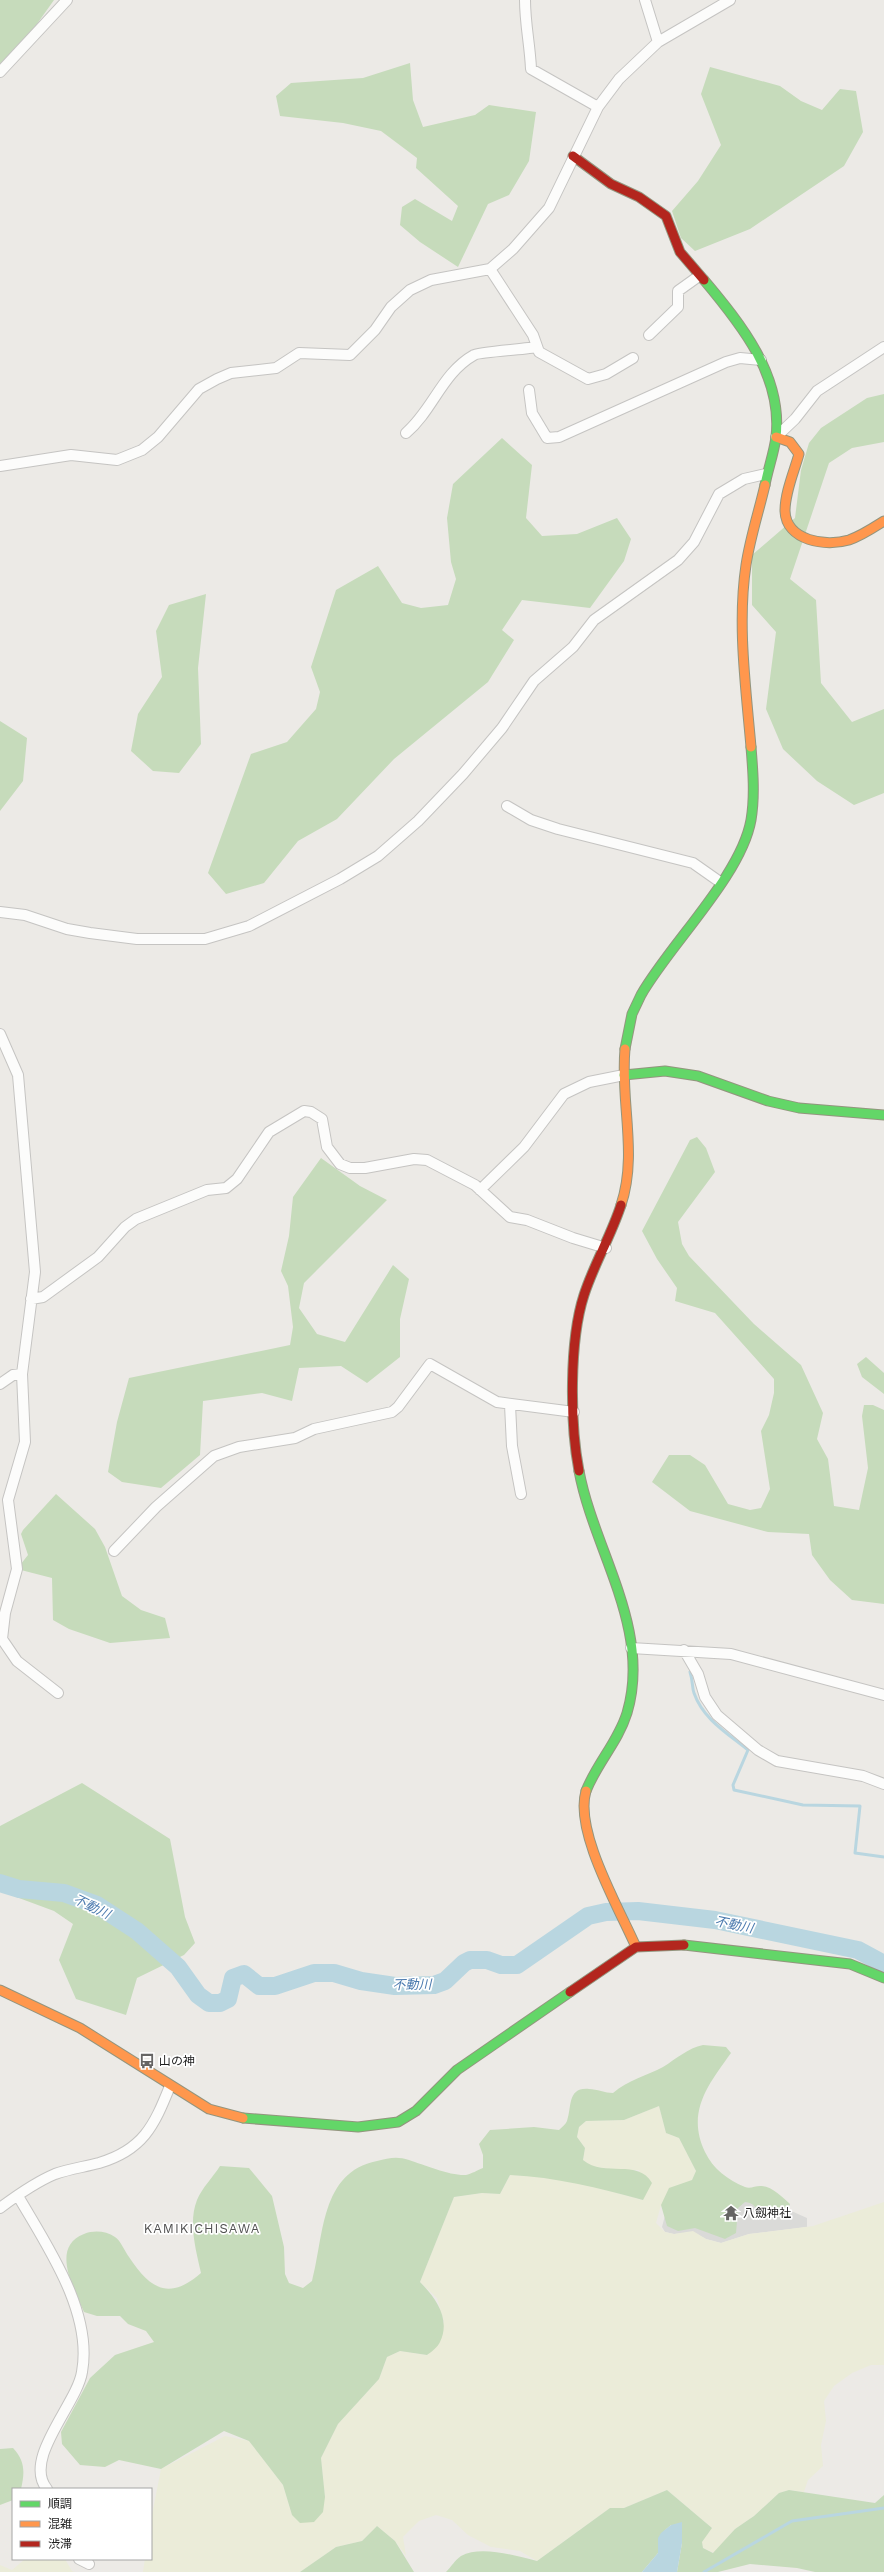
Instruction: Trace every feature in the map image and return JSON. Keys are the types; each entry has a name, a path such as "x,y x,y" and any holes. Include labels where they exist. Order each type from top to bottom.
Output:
{"street":[{"path":"0,72 67,0"},
{"path":"525,0 526,29 529,37 531,69 598,107"},
{"path":"645,0 658,42"},
{"path":"0,466 71,455 117,460 142,450 158,437 200,388 216,379 231,373 276,368 299,354 350,355 375,330 391,307 410,290 431,280 490,269 513,249 549,208 598,107 623,74 658,42 730,0"},
{"path":"573,156 611,184 639,197 666,216 680,252 726,306 761,360 771,380 776,409 776,437 766,474 746,564 742,620 751,753 752,803 749,830 720,882 649,982 633,1012 623,1055 627,1178 622,1206 579,1312 574,1438 586,1505 618,1592 628,1626 633,1676 629,1707 613,1745 592,1775 584,1797 584,1822 587,1837 636,1947"},
{"path":"490,269 533,335 539,352 588,379 606,374 633,358"},
{"path":"649,335 678,307 678,291 699,276"},
{"path":"406,433 417,423 446,378 475,354 537,347"},
{"path":"776,437 795,419 817,391 884,347"},
{"path":"530,390 532,413 547,438 559,437 726,362 740,358 761,360"},
{"path":"776,437 790,440 797,446 799,454 786,503 786,517 795,534 807,540 848,541 884,521"},
{"path":"0,912 25,915 67,929 90,933 151,939 205,939 249,926 340,879 378,856 423,816 463,774 502,728 534,681 572,648 594,620 678,560 694,542 720,494 744,479 766,474"},
{"path":"507,806 531,820 558,829 692,862 720,882"},
{"path":"0,1034 18,1076 35,1272 22,1374 25,1442 8,1500 17,1570 5,1612 2,1639 17,1661 58,1693"},
{"path":"480,1190 524,1147 564,1094 589,1082 624,1075 665,1071 698,1076 768,1101 799,1108 884,1115"},
{"path":"31,1299 43,1297 98,1257 125,1227 136,1219 207,1190 226,1188 237,1180 269,1132 304,1111 311,1112 322,1119 327,1147 340,1164 350,1168 394,1164 414,1159 427,1160 480,1190 510,1217 527,1220 574,1238 606,1248"},
{"path":"114,1551 156,1507 214,1456 239,1447 295,1438 314,1429 392,1412 398,1408 430,1364 485,1397 510,1405 574,1412"},
{"path":"0,1384 14,1375 22,1374"},
{"path":"510,1405 512,1446 521,1494"},
{"path":"631,1648 731,1654 884,1695"},
{"path":"684,1650 698,1674 705,1697 717,1715 758,1750 777,1761 863,1776 884,1784"},
{"path":"0,1990 44,2009 80,2028 170,2086 209,2109 236,2117 358,2127 398,2122 416,2111 457,2070 636,1947 682,1945 828,1961 850,1964 884,1978"},
{"path":"0,2208 53,2175 114,2157 140,2141 156,2122 170,2086"},
{"path":"18,2196 71,2291 82,2345 83,2371 78,2389 46,2443 42,2459 42,2472 47,2488"},
{"path":"81,2560 89,2564"}],"shaded area":[{"name":"八劔神社","path":"682,2184 778,2205 807,2218 807,2227 749,2234 721,2243 706,2239 693,2232 674,2234 665,2232 662,2227 667,2208"}],"green space":[{"path":"0,0 54,0 0,76"},
{"path":"410,63 413,100 423,127 475,115 489,105 536,112 529,161 509,195 488,204 458,267 420,242 400,225 402,207 415,199 452,221 458,206 416,168 417,158 381,131 343,123 280,116 276,96 291,83 363,78"},
{"path":"710,67 780,86 801,101 822,110 840,89 856,91 863,132 844,166 750,229 695,251 681,238 672,211 698,181 721,145 701,94"},
{"path":"884,394 884,442 852,448 829,463 790,579 816,600 821,683 852,722 884,709 884,793 854,805 817,781 783,749 766,709 776,632 752,605 752,555 795,518 801,470 809,443 821,428 867,398"},
{"path":"502,438 532,465 526,518 542,536 577,534 617,518 631,539 624,561 590,608 522,600 502,630 514,640 488,682 394,759 337,819 298,841 264,883 226,894 208,873 251,754 287,742 316,709 320,692 311,667 336,590 378,566 402,603 421,608 448,605 456,579 451,562 447,518 453,484"},
{"path":"206,594 198,668 201,744 179,773 153,771 131,751 138,714 162,677 156,631 169,605"},
{"path":"0,721 27,738 23,781 0,811"},
{"path":"697,1137 706,1148 715,1172 678,1222 682,1244 689,1256 754,1324 801,1365 823,1413 817,1439 828,1459 834,1506 859,1510 868,1468 862,1416 864,1405 873,1405 884,1410 884,1604 852,1600 830,1580 812,1555 809,1534 768,1532 690,1511 652,1482 669,1455 690,1455 705,1465 728,1504 750,1510 761,1508 770,1489 761,1431 769,1415 774,1393 774,1379 715,1313 675,1301 677,1288 657,1259 642,1231 690,1140"},
{"path":"321,1158 360,1186 387,1200 304,1283 299,1308 317,1334 345,1342 393,1265 409,1279 400,1319 400,1357 367,1383 341,1366 299,1368 292,1401 262,1393 203,1401 200,1455 161,1488 122,1482 108,1472 117,1422 129,1378 290,1345 293,1327 288,1286 281,1271 289,1236 293,1197"},
{"path":"866,1357 884,1373 884,1394 862,1377 857,1364"},
{"path":"56,1494 95,1529 105,1547 122,1596 141,1610 165,1618 170,1638 110,1643 69,1629 53,1620 52,1578 17,1569 28,1555 21,1534 23,1530"},
{"path":"82,1783 170,1839 185,1917 195,1943 184,1955 137,1978 126,2015 76,1999 59,1960 73,1924 54,1911 0,1891 0,1826"},
{"path":"703,2045 726,2047 731,2053 715,2076 702,2100 698,2124 700,2138 705,2152 712,2164 733,2181 747,2188 764,2186 776,2192 790,2204 787,2214 773,2216 767,2215 752,2204 745,2202 738,2208 736,2233 725,2239 695,2228 678,2231 667,2226 661,2205 669,2188 692,2180 696,2171 679,2138 666,2133 659,2106 624,2120 586,2121 579,2127 577,2137 585,2148 583,2160 601,2168 630,2169 638,2171 646,2176 652,2183 643,2200 593,2187 544,2178 510,2175 500,2194 482,2193 454,2197 420,2282 436,2302 443,2317 444,2325 440,2342 436,2348 427,2355 400,2351 387,2357 379,2379 338,2424 321,2458 325,2497 323,2512 314,2522 300,2523 292,2515 283,2485 249,2441 224,2431 161,2469 119,2460 105,2467 80,2465 62,2444 61,2432 90,2378 115,2355 154,2342 146,2331 128,2324 120,2316 97,2316 84,2312 71,2281 66,2258 68,2248 74,2240 84,2234 92,2232 104,2232 111,2235 119,2241 137,2268 153,2284 161,2288 170,2289 179,2287 190,2282 201,2273 195,2246 193,2227 194,2209 199,2196 220,2166 249,2168 272,2196 284,2247 285,2274 289,2283 303,2288 312,2281 323,2227 335,2192 344,2178 358,2168 377,2161 397,2158 409,2160 453,2174 470,2174 483,2168 483,2155 479,2144 490,2130 534,2127 559,2130 566,2122 572,2099 577,2091 589,2089 613,2093 631,2081 663,2067 687,2051"},
{"path":"659,2106 666,2133 679,2138 696,2171 692,2180 661,2205 656,2223 665,2232 674,2234 693,2231 706,2239 721,2243 749,2234 813,2226 884,2202 884,2365 871,2365 852,2373 834,2386 824,2401 826,2421 821,2445 823,2466 808,2480 804,2492 789,2490 779,2493 754,2516 735,2529 714,2553 703,2548 701,2542 712,2528 667,2490 624,2508 610,2508 537,2561 520,2551 491,2547 468,2535 452,2520 436,2515 419,2521 403,2537 406,2556 395,2541 377,2526 362,2541 336,2547 300,2572 143,2572 145,2560 152,2560 152,2515 161,2469 225,2436 249,2441 283,2485 292,2515 325,2497 321,2458 338,2424 379,2379 387,2357 400,2351 427,2355 444,2322 437,2298 420,2282 454,2197 482,2193 500,2194 510,2175 539,2176 583,2184 643,2200 639,2170 615,2170 590,2166 583,2160 585,2148 577,2137 579,2127 586,2121 624,2120"},
{"path":"13,2448 22,2462 23,2477 21,2488 12,2488 12,2500 0,2505 0,2449"},
{"path":"667,2490 712,2528 702,2542 703,2548 713,2553 735,2529 754,2516 779,2493 789,2490 875,2503 884,2495 884,2572 815,2572 797,2568 750,2564 718,2572 677,2572 682,2543 682,2527 671,2525 660,2537 658,2553 642,2572 446,2572 461,2556 478,2551 499,2552 537,2561 610,2508 624,2508"},
{"path":"377,2526 395,2541 414,2572 300,2572 336,2547 362,2541"},
{"path":"24,2560 66,2560 72,2571 75,2572 0,2572 0,2565 12,2570"}],"water":[{"path":"682,2522 682,2543 677,2572 642,2572 658,2553 658,2538 661,2533 671,2525"}],"waterway":[{"path":"690,1672 694,1693 703,1710 716,1725 748,1750 733,1785 734,1790 803,1805 860,1806 855,1853 884,1857"},
{"name":"不動川","path":"0,1883 19,1889 64,1893 97,1905 137,1931 178,1967 198,1995 209,2003 220,2003 228,1999 233,1978 244,1974 259,1986 275,1986 314,1973 334,1973 361,1981 395,1986 434,1985 445,1981 464,1963 470,1960 487,1960 501,1965 517,1965 588,1916 606,1912 638,1911 715,1920 858,1950 884,1964"},
{"path":"704,2572 792,2521 884,2508"}],"traffic: fast":[{"path":"704,280 745,333 766,372 773,393 776,415 776,437 765,485"},
{"path":"625,1049 632,1014 641,995 669,954 719,887 734,864 745,842 751,820 753,802 751,747"},
{"path":"624,1075 665,1071 698,1076 768,1101 799,1108 884,1115"},
{"path":"579,1471 586,1501 618,1590 627,1621 632,1651 633,1682 627,1713 623,1724 586,1791"},
{"path":"684,1945 850,1964 884,1978"},
{"path":"243,2118 358,2127 398,2122 416,2111 457,2070 570,1992"}],"traffic: slow":[{"path":"776,437 790,442 799,454 785,504 787,521 792,529 809,539 829,543 849,540 867,532 884,521"},
{"path":"751,747 743,656 743,587 750,545 765,485"},
{"path":"621,1205 626,1186 628,1166 628,1127 624,1069 625,1049"},
{"path":"586,1791 584,1808 586,1827 592,1848 600,1869 636,1947"},
{"path":"0,1990 80,2028 209,2109 243,2118"}],"traffic: jam":[{"path":"573,156 611,184 639,197 666,216 680,252 704,280"},
{"path":"579,1471 574,1430 572,1383 573,1359 579,1314 584,1295 621,1205"},
{"path":"570,1992 636,1947 684,1945"}],"place":[{"name":"山の神","path":"147,2061"},
{"name":"八劔神社","path":"731,2213"}],"district":[{"name":"KAMIKICHISAWA","path":"202,2228"}]}
